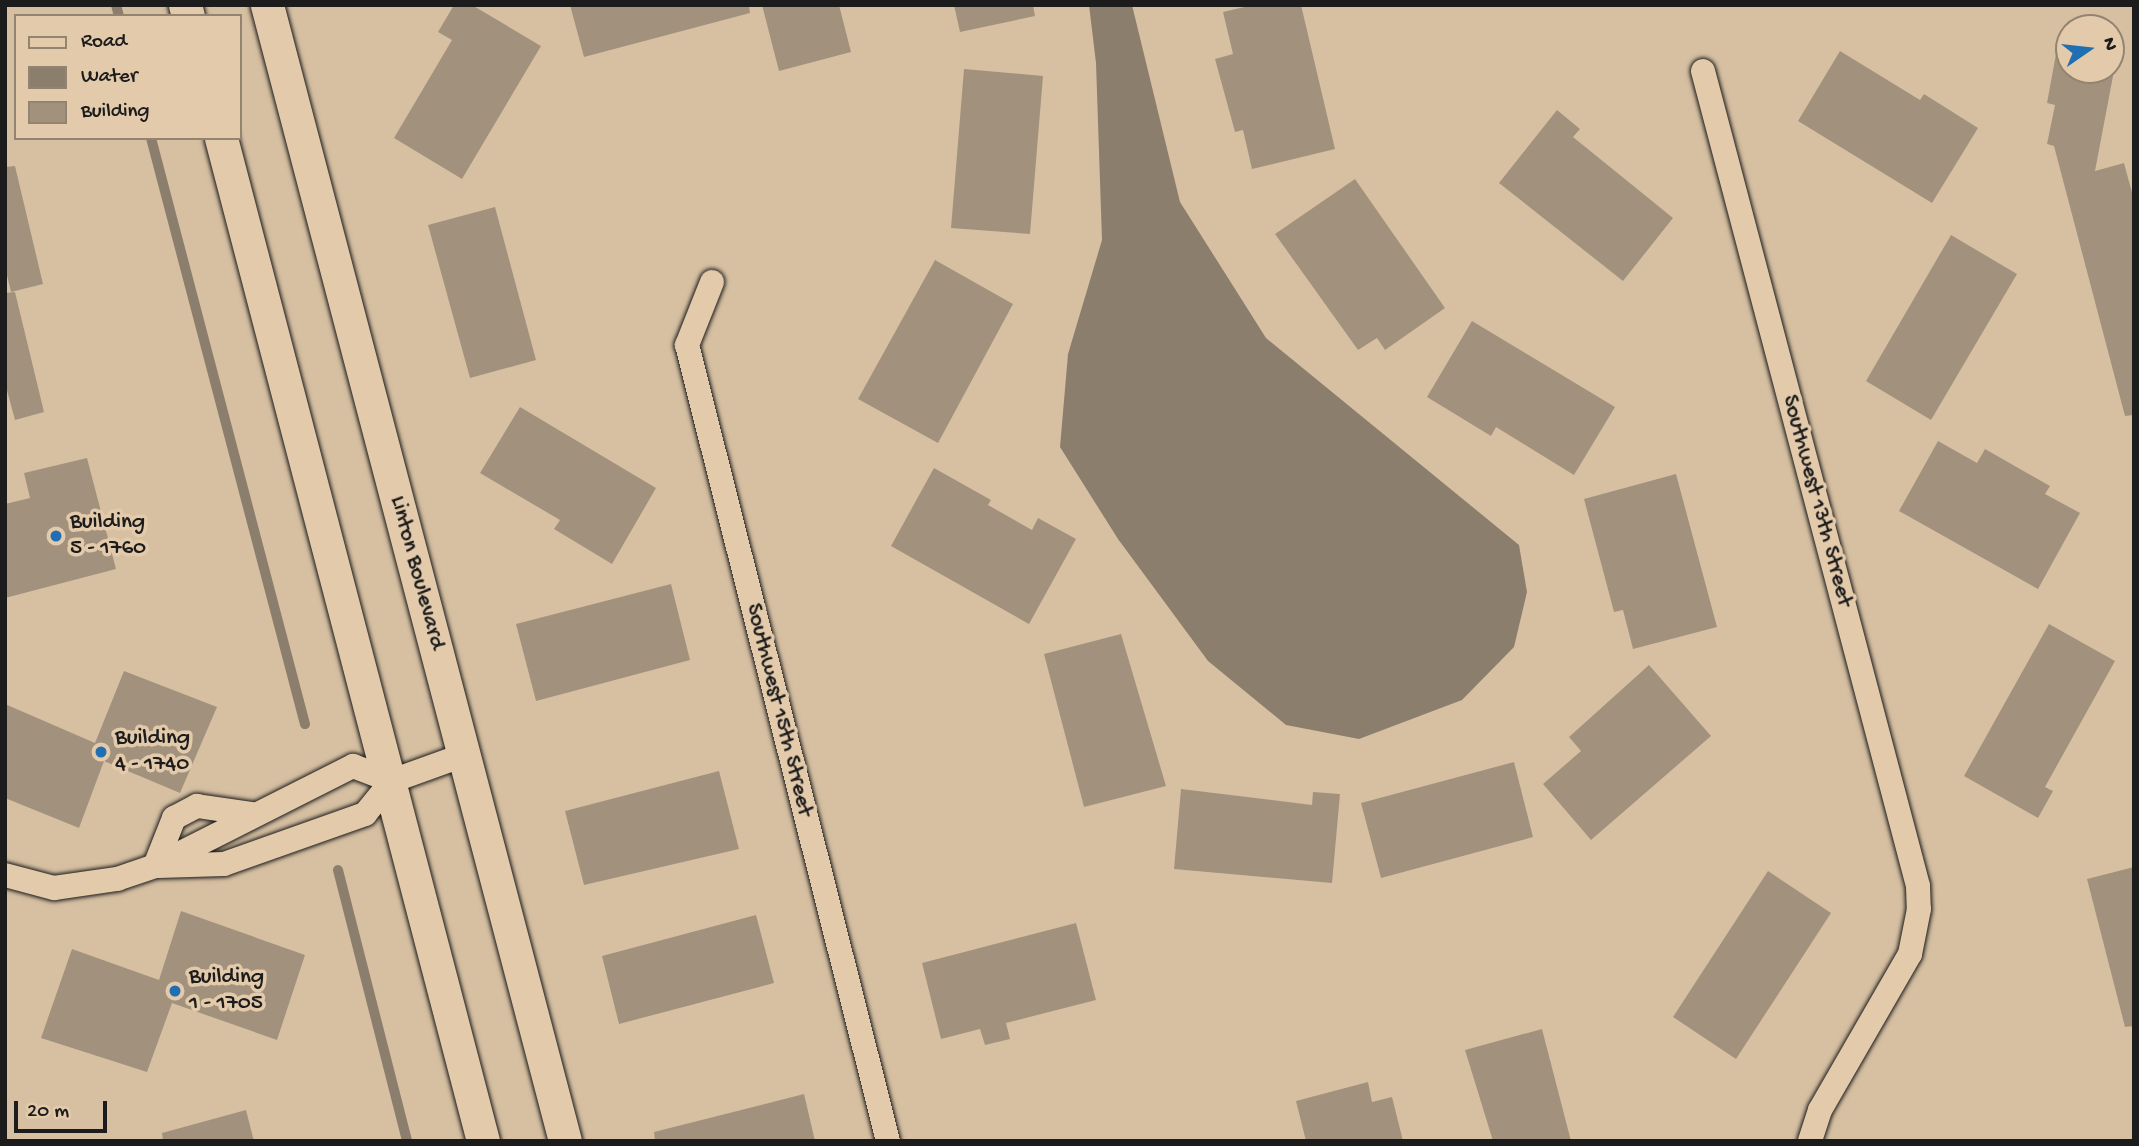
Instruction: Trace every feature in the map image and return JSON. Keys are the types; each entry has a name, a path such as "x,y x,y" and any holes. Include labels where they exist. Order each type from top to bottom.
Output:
{"main road":[{"name":"Linton Boulevard","path":"267,5 565,1141"},
{"path":"221,140 392,781 483,1141"}],"street":[{"name":"Southwest 13th Street","path":"1703,71 1918,886 1917,932 1900,975 1820,1110 1810,1141"},
{"name":"Southwest 15th Street","path":"712,282 687,345 888,1141"},
{"path":"155,866 224,864 365,814 392,781 464,755"},
{"path":"5,874 30,884 77,888 155,866 252,814 352,766 392,781"},
{"path":"155,866 174,818 197,806 252,814"}],"water":[{"path":"1089,5 1132,5 1180,202 1266,338 1519,545 1527,592 1514,647 1462,700 1359,739 1286,725 1208,661 1118,539 1060,447 1068,354 1102,240 1096,63"}],"building":[{"path":"454,5 472,5 541,46 462,179 394,138 452,40 438,32"},
{"path":"570,5 749,5 750,13 584,57"},
{"path":"762,5 839,5 851,52 779,71"},
{"path":"954,5 1033,5 1035,16 960,32"},
{"path":"1253,5 1301,5 1335,149 1252,169 1243,130 1235,132 1215,59 1233,54 1223,12"},
{"path":"1840,51 1920,100 1924,94 1978,128 1932,203 1798,121"},
{"path":"2055,59 2055,84 2112,84 2095,171 2124,163 2134,200 2134,415 2125,416 2054,146 2047,144 2055,105 2047,103"},
{"path":"964,69 1043,76 1030,234 951,228"},
{"path":"1557,110 1580,129 1573,137 1673,218 1623,281 1499,183"},
{"path":"15,166 43,284 11,292 5,267 5,167"},
{"path":"1355,179 1445,308 1385,350 1377,338 1358,350 1275,234"},
{"path":"495,207 536,360 470,378 428,225"},
{"path":"1951,235 2017,274 1931,420 1866,381"},
{"path":"935,260 1013,304 938,443 858,399"},
{"path":"15,292 44,412 15,420 5,383 5,293"},
{"path":"1472,321 1615,407 1574,475 1496,427 1491,436 1427,397"},
{"path":"520,407 656,488 612,564 554,529 560,520 480,473"},
{"path":"1938,441 1977,463 1985,449 2050,486 2045,494 2080,513 2038,589 1899,511"},
{"name":"Building 5 - 1760","path":"87,458 116,569 5,598 5,504 30,498 24,473"},
{"path":"934,468 991,500 988,505 1032,530 1038,518 1076,539 1029,624 891,546"},
{"path":"1676,474 1717,627 1633,649 1623,610 1614,612 1584,499"},
{"path":"671,584 690,660 536,701 516,624"},
{"path":"2049,624 2115,661 2045,787 2053,791 2038,818 1964,776"},
{"path":"1121,634 1166,786 1084,807 1044,654"},
{"path":"1649,665 1711,736 1591,840 1543,784 1581,751 1569,737"},
{"name":"Building 4 - 1740","path":"124,671 217,707 180,793 104,761 79,828 5,798 5,704 95,743"},
{"path":"1514,762 1533,837 1381,878 1361,803"},
{"path":"719,771 739,849 584,885 565,811"},
{"path":"1181,789 1312,805 1313,792 1340,794 1332,883 1174,869"},
{"path":"2134,867 2134,1026 2125,1027 2087,879"},
{"path":"1768,871 1831,913 1736,1059 1673,1017"},
{"name":"Building 1 - 1705","path":"181,911 305,955 277,1040 172,1003 147,1072 41,1038 72,949 159,980"},
{"path":"756,915 774,983 619,1024 602,956"},
{"path":"1076,923 1096,1000 1006,1023 1010,1039 985,1045 980,1029 941,1039 922,963"},
{"path":"1542,1029 1571,1141 1493,1141 1465,1050"},
{"path":"1368,1082 1372,1102 1392,1097 1403,1141 1306,1141 1296,1101"},
{"path":"804,1094 815,1141 655,1141 654,1132"},
{"path":"246,1110 254,1141 163,1141 162,1133"}],"waterway":[{"path":"116,5 118,14"},
{"path":"152,140 305,724"},
{"path":"338,870 407,1141"}],"place":[{"name":"Building 5 - 1760","path":"56,536"},
{"name":"Building 4 - 1740","path":"101,752"},
{"name":"Building 1 - 1705","path":"175,991"}]}
